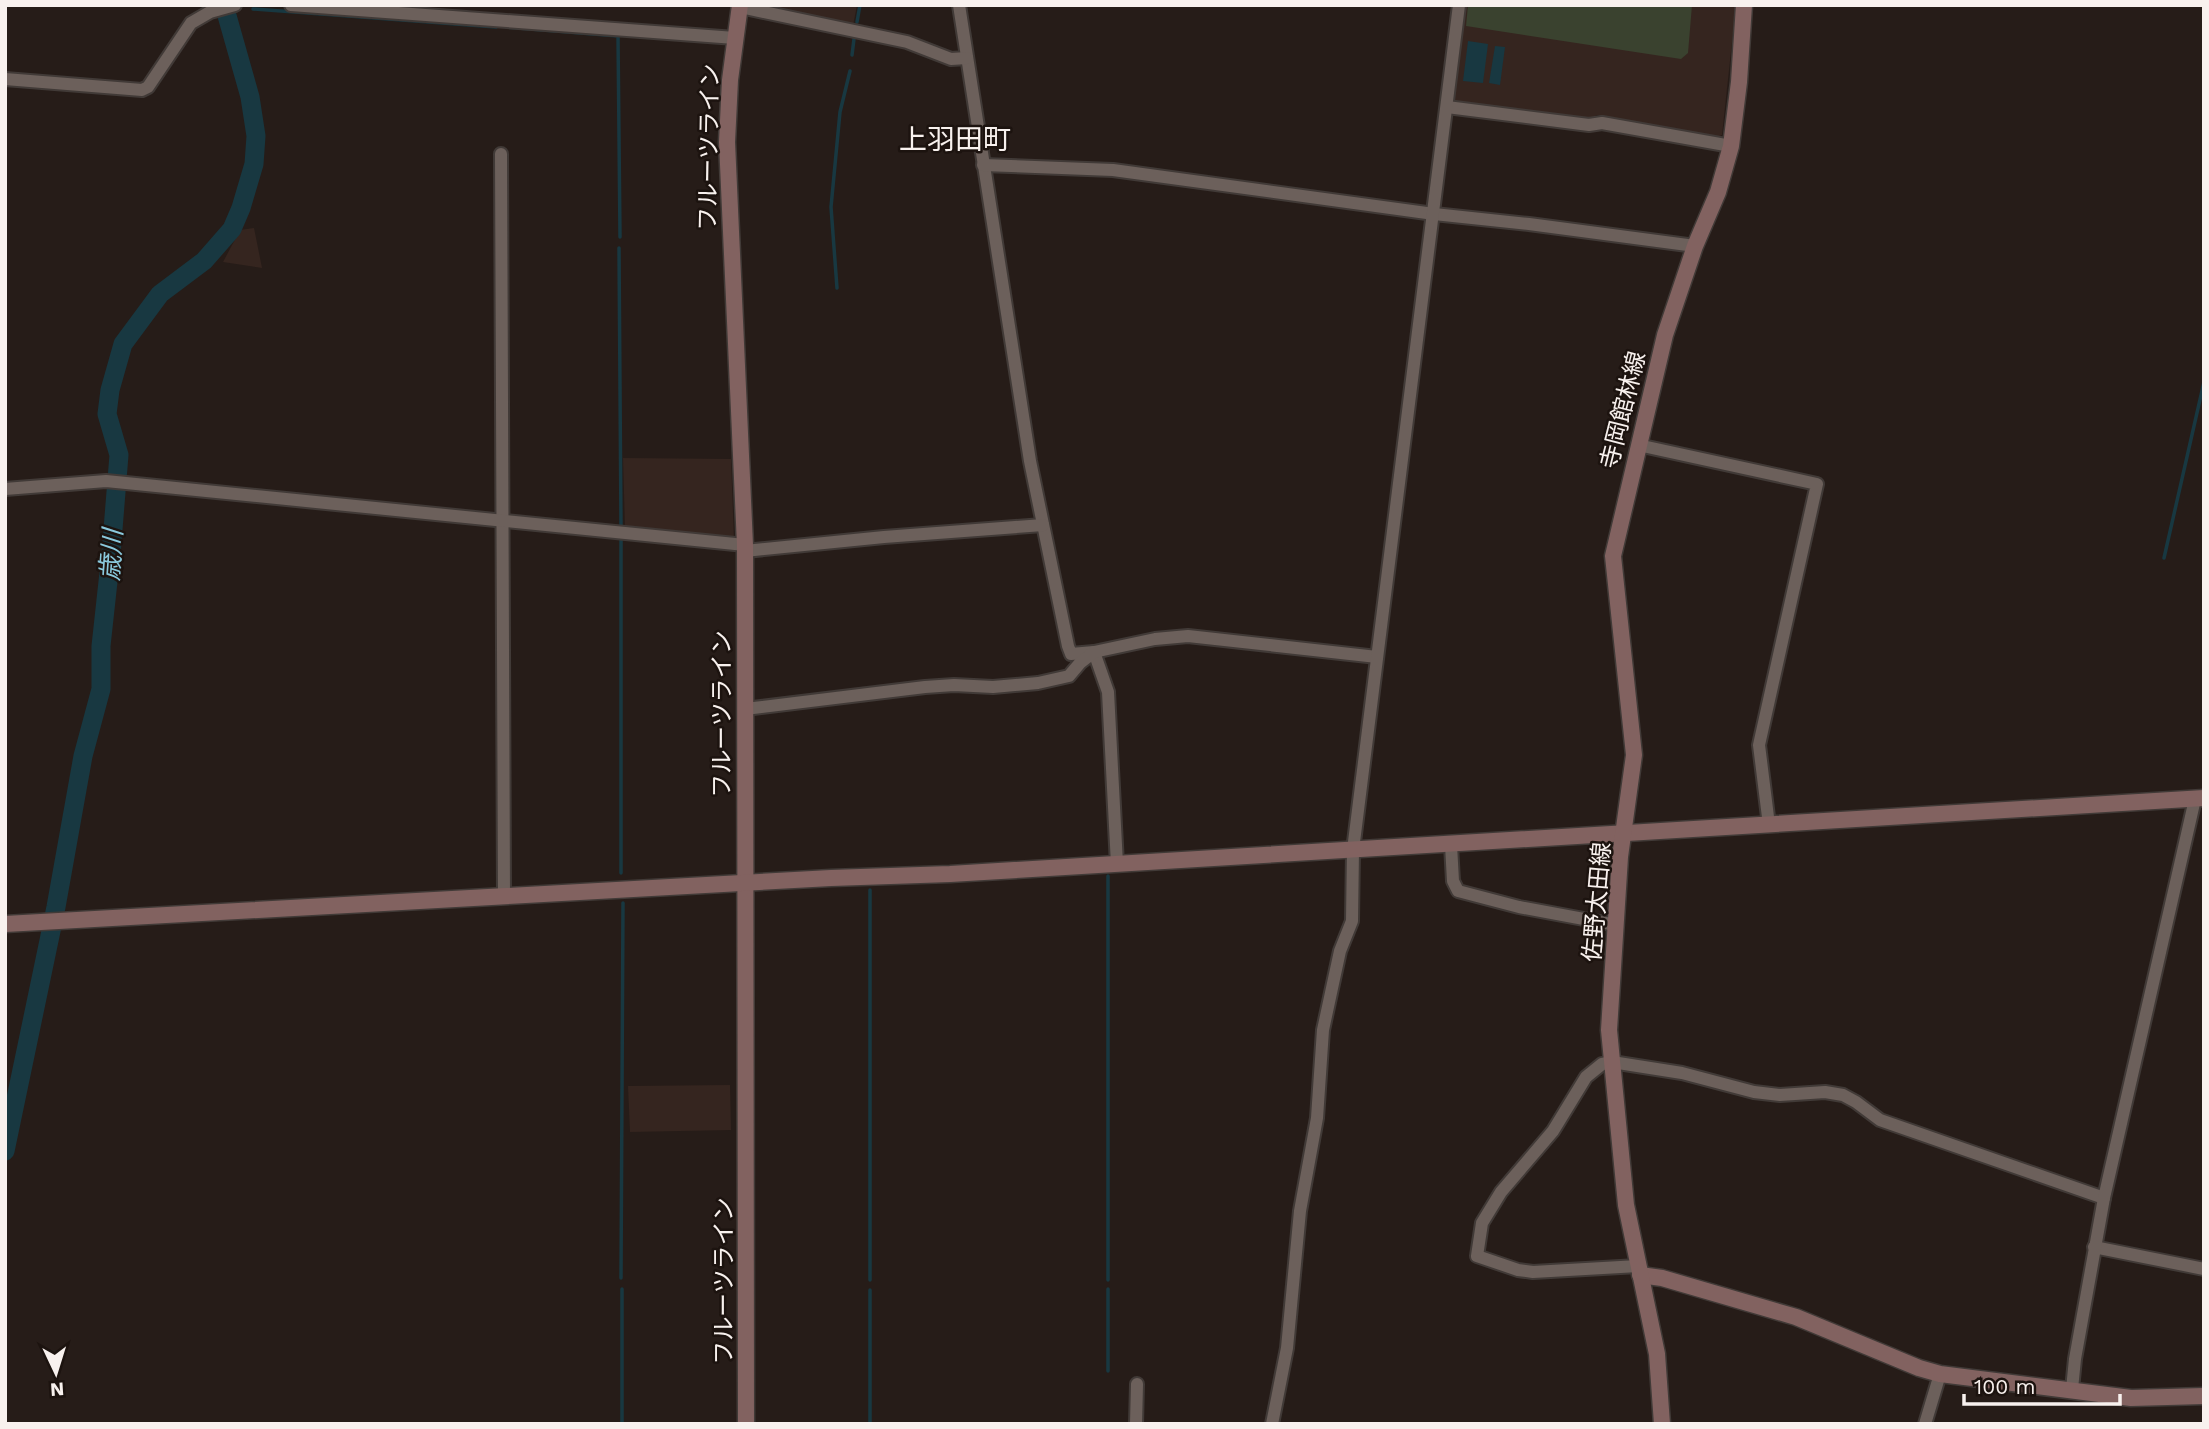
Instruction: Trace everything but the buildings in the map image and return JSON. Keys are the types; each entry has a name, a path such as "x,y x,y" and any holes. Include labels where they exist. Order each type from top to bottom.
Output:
{"street":[{"path":"5,79 142,90 148,87 191,23 210,12 235,5"},
{"path":"291,5 735,38"},
{"path":"959,5 1030,461 1071,654 1094,652 1154,639 1188,636 1377,657"},
{"path":"1272,1424 1287,1348 1300,1211 1317,1118 1323,1030 1340,951 1352,921 1353,850 1459,5"},
{"name":"寺岡館林線","path":"1623,834 1633,770 1633,742 1613,556 1665,335 1695,246 1718,191 1731,146 1744,5"},
{"path":"740,6 907,42 951,59 967,58"},
{"name":"フルーツライン","path":"740,6 728,105 727,170 745,548 746,1424"},
{"path":"1447,107 1589,125 1602,123 1731,146"},
{"path":"500,154 504,896"},
{"path":"983,165 1113,170 1695,246"},
{"path":"1638,444 1817,484 1759,745 1769,825"},
{"path":"5,489 106,481 745,548 1043,525"},
{"path":"745,709 925,687 993,687 1038,683 1069,676 1094,652"},
{"path":"1094,652 1108,692 1117,864"},
{"path":"2072,1389 2104,1198 2199,798"},
{"name":"佐野太田線","path":"1662,1424 1657,1354 1626,1205 1609,1030 1623,834 2199,798"},
{"path":"5,924 1623,834"},
{"path":"1451,845 1454,881 1458,891 1531,909 1616,925"},
{"path":"2104,1198 1880,1120 1857,1102 1843,1096 1825,1092 1780,1095 1755,1092 1682,1073 1612,1062 1602,1064 1586,1077 1553,1130 1501,1192 1482,1223 1477,1256 1518,1270 1533,1272 1639,1271 1796,1317 1919,1368 1940,1374 2131,1398 2204,1395"},
{"path":"2094,1247 2204,1269"},
{"path":"1925,1424 1940,1374"},
{"path":"1136,1424 1137,1384"}],"shaded area":[{"path":"752,5 857,5 853,26"},
{"path":"1462,5 1736,5 1722,135 1716,137 1597,115 1586,120 1454,104"},
{"path":"254,228 262,268 223,262 240,230"},
{"path":"623,458 731,459 734,540 625,528"},
{"path":"730,1085 731,1130 630,1132 628,1086"}],"green space":[{"path":"1468,5 1692,5 1688,53 1681,59 1466,26"}],"water":[{"path":"1468,41 1488,44 1483,83 1463,81"},
{"path":"1495,46 1505,47 1500,85 1489,83"}],"waterway":[{"name":"歳川","path":"5,1151 56,907 83,756 101,689 101,646 119,455 107,414 110,390 123,344 160,294 204,261 232,229 254,164 256,136 250,97 224,5"},
{"path":"857,22 860,5"},
{"path":"253,9 496,27"},
{"path":"506,27 618,36 620,237"},
{"path":"852,55 854,39"},
{"path":"837,288 831,207 840,112 850,71"},
{"path":"619,248 621,526"},
{"path":"2164,558 2204,382"},
{"path":"621,539 621,873"},
{"path":"1108,876 1108,1280"},
{"path":"870,890 870,1280"},
{"path":"621,1278 623,903"},
{"path":"622,1289 622,1424"},
{"path":"1108,1289 1108,1371"},
{"path":"870,1290 870,1424"}],"district":[{"name":"上羽田町","path":"955,139"}]}
